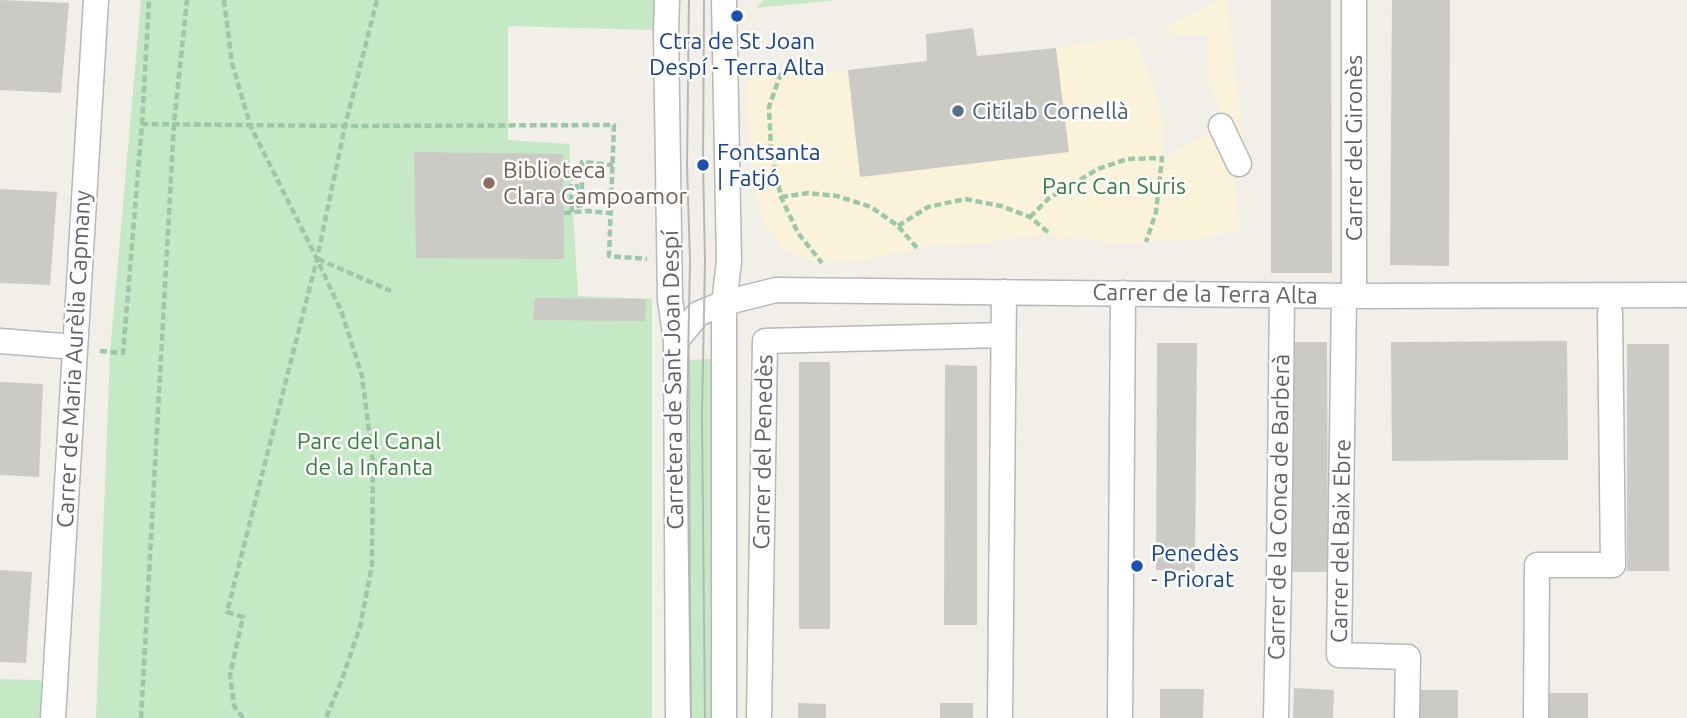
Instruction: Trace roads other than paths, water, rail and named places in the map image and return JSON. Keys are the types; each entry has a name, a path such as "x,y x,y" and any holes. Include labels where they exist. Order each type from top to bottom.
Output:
{"street":[{"name":"Carrer de Maria Aurèlia Capmany","path":"53,718 96,0"},
{"name":"Carretera de Sant Joan Despí","path":"667,0 670,300 676,341 678,718"},
{"path":"723,718 724,303 729,262 724,0"},
{"name":"Carrer del Gironès","path":"1349,296 1353,0"},
{"path":"1221,126 1239,164"},
{"name":"Carrer de la Terra Alta","path":"676,341 698,314 724,303 776,290 1349,296 1687,295"},
{"path":"1000,718 1004,292"},
{"path":"1120,718 1123,293"},
{"name":"Carrer de la Conca de Barberà","path":"1276,718 1282,295"},
{"name":"Carrer del Baix Ebre","path":"1349,296 1339,655 1408,657 1407,718"},
{"path":"1536,718 1537,565 1613,565 1610,313"},
{"name":"Carrer del Penedès","path":"760,718 765,341 1003,335"},
{"path":"0,341 75,347"}],"tram line":[{"path":"689,0 687,165 690,261 687,414 691,718"},
{"path":"704,0 705,261 702,414 705,718"}],"place":[{"name":"Ctra de St Joan Despí - Terra Alta","path":"737,16"},
{"name":"Citilab Cornellà","path":"958,111"},
{"name":"Fontsanta | Fatjó","path":"703,165"},
{"name":"Biblioteca Clara Campoamor","path":"489,183"},
{"name":"Penedès - Priorat","path":"1137,566"}],"park label":[{"name":"Parc Can Suris","path":"1114,186"},
{"name":"Parc del Canal de la Infanta","path":"369,454"}]}
